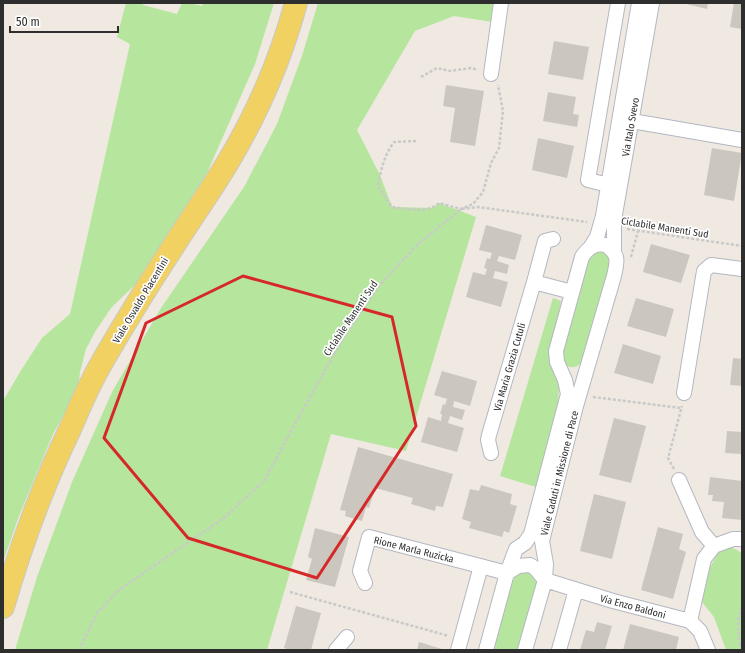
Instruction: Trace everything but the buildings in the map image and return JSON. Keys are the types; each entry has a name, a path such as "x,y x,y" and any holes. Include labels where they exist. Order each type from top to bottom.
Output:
{"main road":[{"name":"Viale Osvaldo Piacentini","path":"3,607 23,543 40,496 81,403 105,358 171,249 229,161 244,134 278,57 296,3"}],"street":[{"path":"492,74 501,3"},
{"path":"608,185 588,180 618,3"},
{"name":"Via Italo Svevo","path":"590,248 597,236 603,216 639,3"},
{"name":"Via Italo Svevo","path":"614,252 614,220 652,3"},
{"path":"632,121 742,140"},
{"name":"Via Maria Grazia Cutuli","path":"491,453 488,440 546,241 553,239"},
{"path":"590,248 597,245 606,245 614,252"},
{"name":"Viale Caduti in Missione di Pace","path":"486,650 516,549 525,543 531,534 568,394 562,371 557,362 556,351 582,257 586,250 590,248"},
{"name":"Viale Caduti in Missione di Pace","path":"525,650 545,580 546,564 542,541 576,406 614,276 617,259 614,252"},
{"path":"684,393 704,271 711,265 742,269"},
{"path":"534,282 572,292"},
{"path":"562,371 576,372 587,366"},
{"path":"679,480 702,532 714,546"},
{"name":"Rione Marla Ruzicka","path":"365,583 360,571 369,537 508,573"},
{"path":"708,650 700,631 690,621 704,559 714,546 733,539 742,539"},
{"path":"508,573 518,566 530,565 538,571 545,580"},
{"path":"460,645 481,566"},
{"name":"Via Enzo Baldoni","path":"545,580 613,601 690,621"},
{"path":"559,650 576,590"},
{"path":"336,650 347,637"}],"path":[{"path":"421,77 437,68 450,71 471,68 492,74"},
{"name":"Ciclabile Manenti Sud","path":"79,650 97,612 119,590 225,517 265,480 344,337 378,288 417,245 461,209 473,204 483,192 499,148 503,111 499,85 492,74"},
{"path":"416,141 394,142 383,161 378,186 392,207 416,210 433,208 439,203 461,209 478,207 600,224"},
{"name":"Ciclabile Manenti Sud","path":"614,227 742,246"},
{"path":"679,480 668,458 684,393"},
{"path":"592,397 681,408"},
{"path":"290,592 460,645"},
{"path":"741,650 737,633 742,606"}],"highlighted area":[{"path":"243,276 392,317 416,426 317,578 188,538 104,438 146,323"}],"green space":[{"path":"126,3 143,3 143,5 177,14 182,3 202,6 203,3 274,3 255,64 207,173 141,279 111,308 86,349 80,372 78,390 53,434 19,516 3,562 3,401 42,338 70,314 130,44 117,37"},
{"path":"318,3 500,3 499,23 454,16 415,31 357,130 380,175 392,207 433,208 439,203 476,217 406,451 331,434 267,650 15,650 37,577 72,482 113,390 161,308 244,187 277,124 302,56"},
{"path":"595,251 607,252 612,267 582,363 575,367 570,367 561,359 586,263"},
{"path":"553,298 561,301 551,357 559,383 558,407 536,487 500,476"},
{"path":"731,547 742,553 742,650 726,650 714,617 702,602 708,571 719,551"},
{"path":"523,572 533,576 537,587 519,650 492,650 512,582 515,576"}]}
